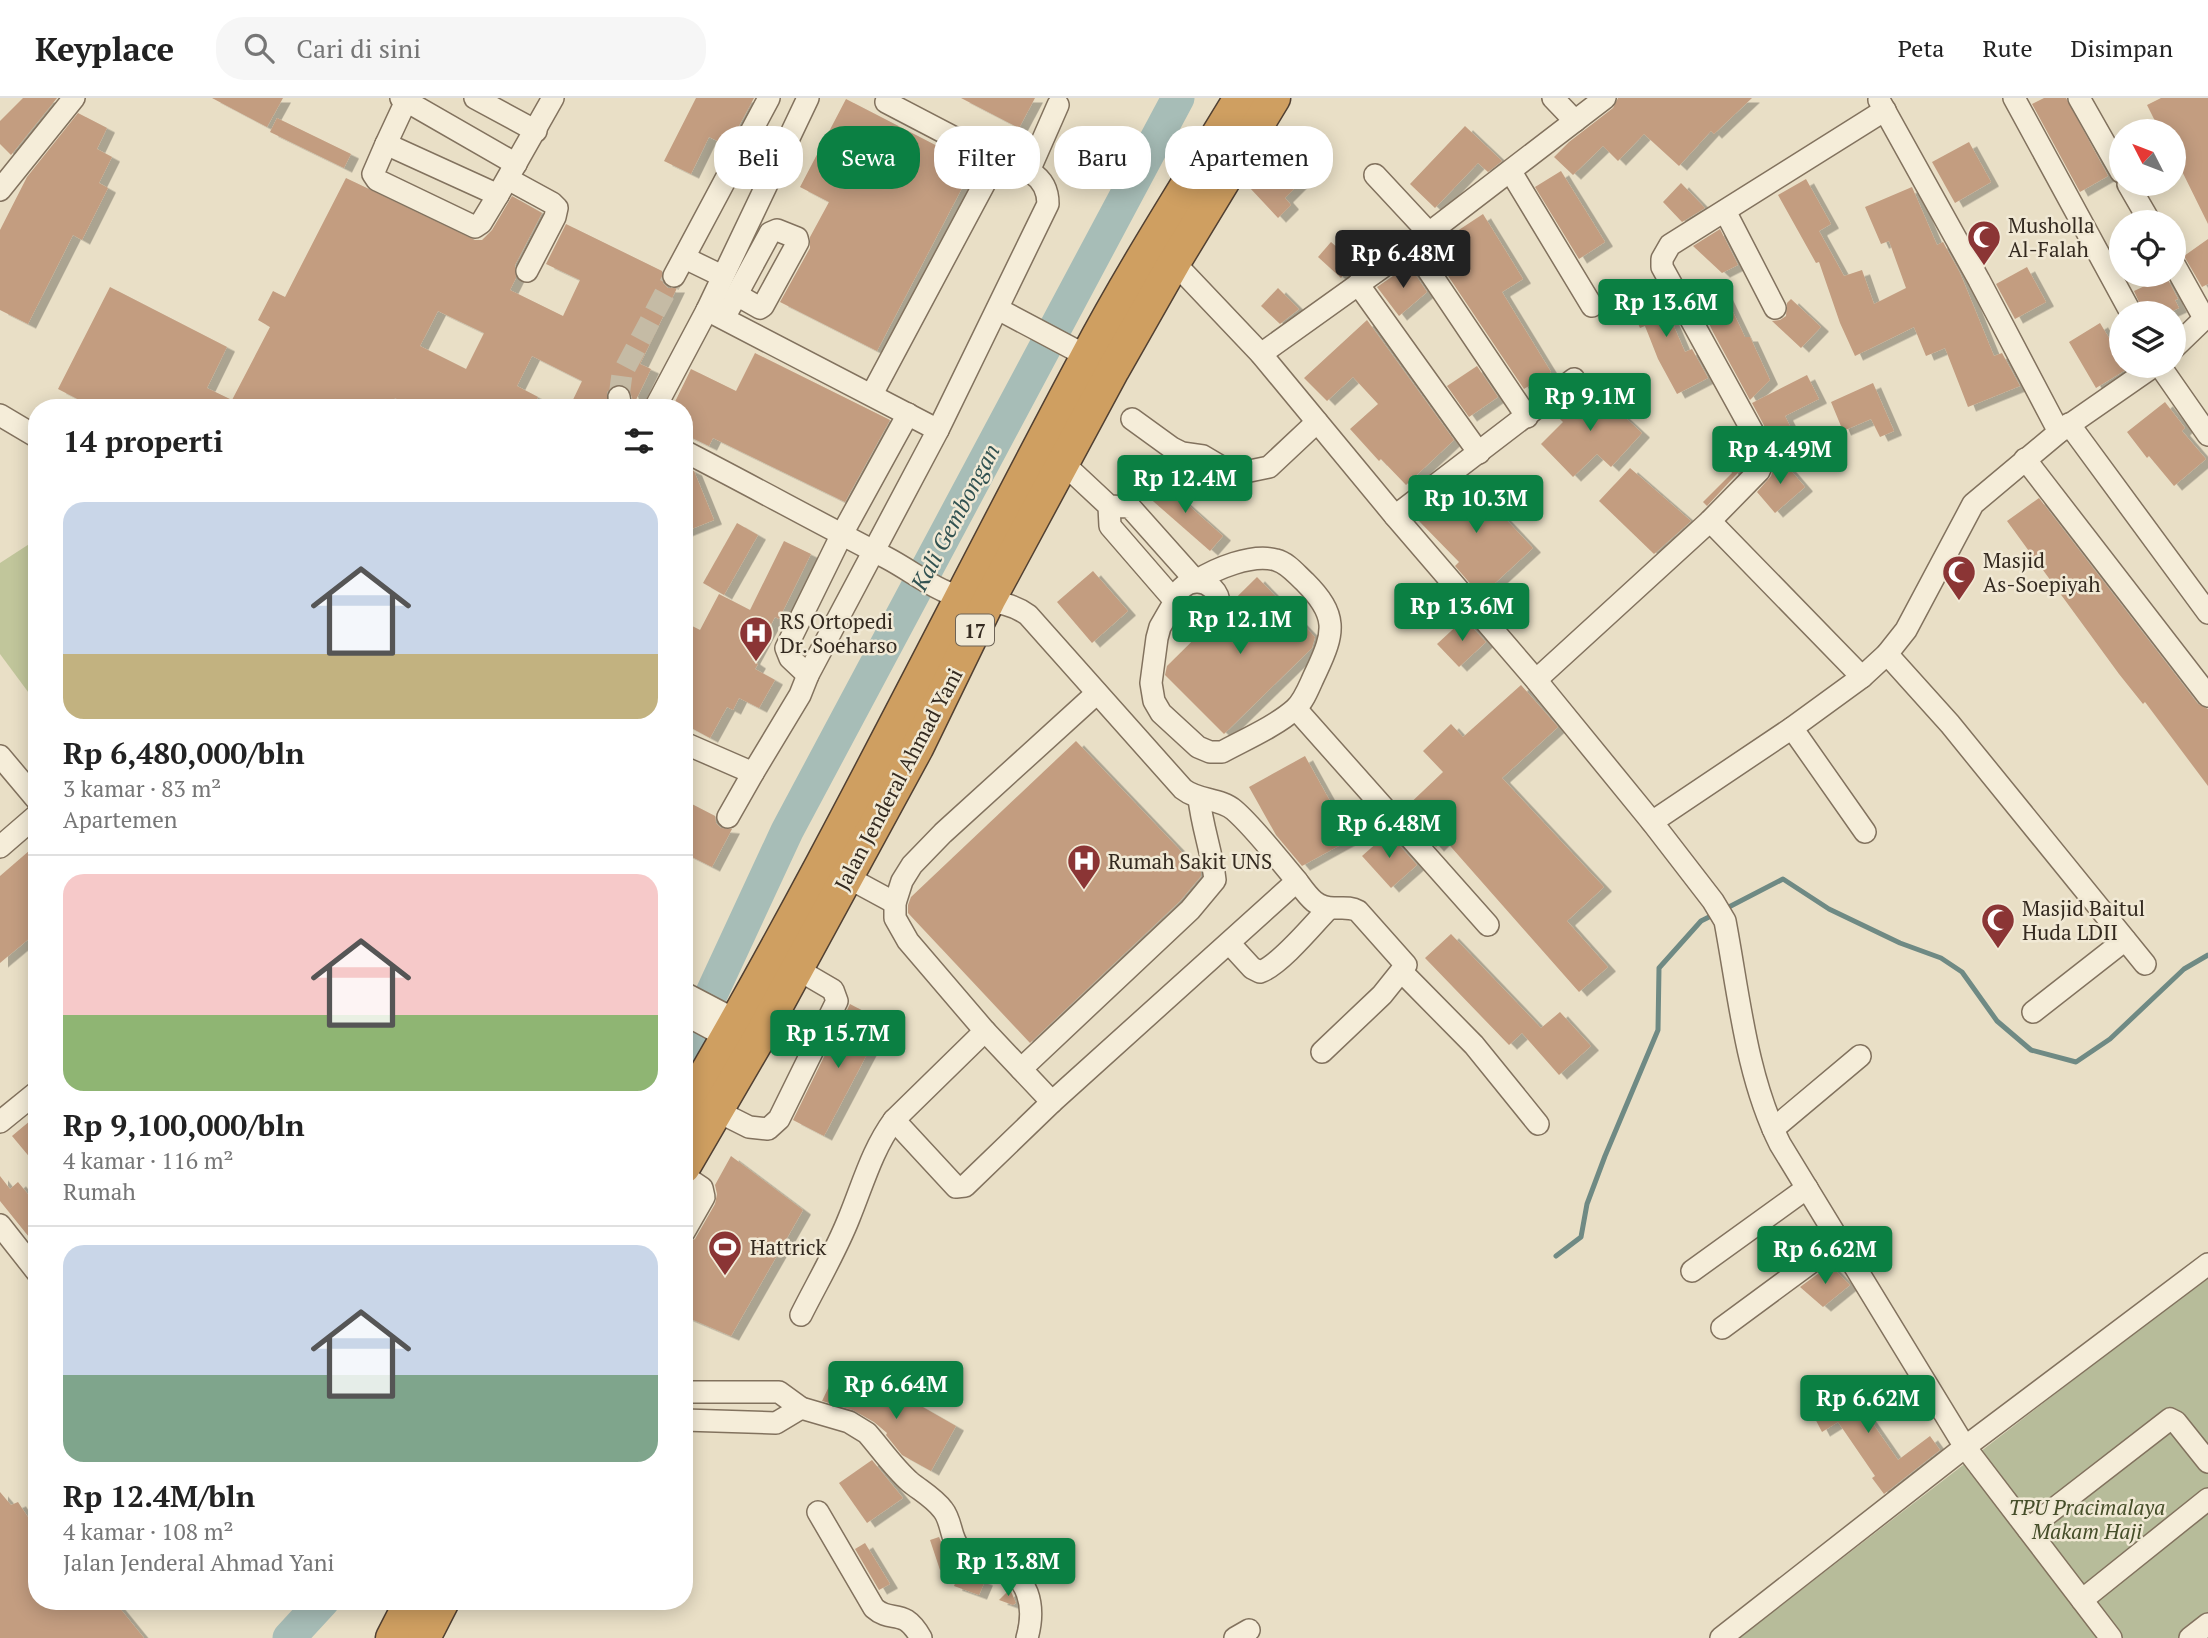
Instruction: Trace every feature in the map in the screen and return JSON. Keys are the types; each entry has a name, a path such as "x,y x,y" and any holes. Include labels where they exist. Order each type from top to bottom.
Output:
{"highway":[{"name":"Jalan Jenderal Ahmad Yani","path":"693,1152 717,1111 732,1029 797,969 847,877 965,596 1163,252 1240,98"},
{"name":"Jalan Jenderal Ahmad Yani","path":"1163,252 1274,98"},
{"name":"Jalan Jenderal Ahmad Yani","path":"965,596 1064,464 1100,363"},
{"name":"Jalan Jenderal Ahmad Yani","path":"693,1096 903,741"},
{"path":"392,1638 406,1610"},
{"path":"424,1638 438,1610"}],"street":[{"path":"0,190 74,98"},
{"path":"475,98 536,131"},
{"path":"527,271 555,217 556,208 552,203 507,179 403,99 373,174 377,180 475,227 481,223 507,179 536,131 552,98"},
{"path":"674,276 769,98"},
{"path":"1553,98 1574,121"},
{"path":"1261,354 1412,246 1605,98"},
{"path":"2014,98 2125,301"},
{"path":"2079,98 2109,151"},
{"path":"884,99 909,105 943,126"},
{"path":"715,314 722,276 801,100"},
{"path":"1536,680 1710,521 1759,471 1764,455 1662,267 1662,259 1671,244 1725,211 1882,104 2064,428 2208,613"},
{"path":"1040,146 1058,105"},
{"path":"386,144 507,179"},
{"path":"1511,172 1592,306"},
{"path":"1375,175 1429,233"},
{"path":"728,817 879,555 938,430 1003,312 1048,204 1046,189 1040,179"},
{"path":"873,394 982,189"},
{"path":"1725,211 1775,308"},
{"path":"1412,246 1527,417"},
{"path":"1163,252 1261,354 1536,680 1713,901 1725,921 1752,1062 1773,1129 1965,1447 2111,1638"},
{"path":"685,258 722,276"},
{"path":"1358,284 1479,453"},
{"path":"2186,284 2206,317 2186,336"},
{"path":"661,399 715,314 737,295"},
{"path":"1003,312 1100,363"},
{"path":"715,314 938,430"},
{"path":"1652,822 1792,729 1862,677 1887,654 1906,630 1973,504 2064,428 2137,378"},
{"path":"2168,378 2208,435"},
{"path":"1395,516 1574,379"},
{"path":"808,675 790,658 786,648 842,534 908,414"},
{"path":"0,415 28,432"},
{"path":"1132,419 1182,453 1203,456 1225,469 1240,473 1269,467 1317,422"},
{"path":"693,456 879,555 965,596 1020,609 1183,789 1199,799 1220,803 1234,810 1313,902 1328,909 1350,908 1358,911 1406,965 1322,1052"},
{"path":"2025,459 2208,696"},
{"path":"1064,464 1109,506 1130,508 1196,581 1213,588 1219,597 1219,607 1216,616 1209,623 1199,626 1181,619 1176,611 1175,600 1110,526 1109,506"},
{"path":"1710,521 1862,677"},
{"path":"1267,558 1289,566 1316,593 1327,609 1331,621 1325,652 1296,709 1222,752 1203,750 1173,725 1154,701 1152,683 1160,627 1175,600 1186,584 1225,565 1267,558"},
{"path":"1887,654 1950,724 2145,964"},
{"path":"1052,1102 985,1031 908,941 895,918 895,903 902,881 912,865 943,832 1097,692"},
{"path":"1296,709 1488,925"},
{"path":"1792,729 1865,832"},
{"path":"693,747 753,773"},
{"path":"0,756 28,789"},
{"path":"1021,1069 1190,910 1215,880 1213,859 1201,822 1199,799"},
{"path":"0,847 28,823"},
{"path":"847,877 895,903"},
{"path":"894,1120 956,1187 969,1184 1052,1102 1297,881"},
{"path":"1230,944 1252,968 1264,971 1328,909"},
{"path":"2033,1012 2125,940"},
{"path":"717,1111 749,1127 768,1129 779,1119 836,1001 833,990 797,969"},
{"path":"1402,972 1474,1045 1538,1124"},
{"path":"693,1000 732,1029"},
{"path":"693,1017 732,1029"},
{"path":"801,1315 843,1233 877,1145 894,1120 985,1031"},
{"path":"1773,1129 1860,1056"},
{"path":"0,1122 28,1099"},
{"path":"693,1182 702,1188 704,1197 693,1216"},
{"path":"1692,1271 1807,1188"},
{"path":"0,1225 28,1261"},
{"path":"1722,1328 1840,1241"},
{"path":"1721,1638 1965,1447 2208,1264"},
{"path":"693,1392 779,1392 801,1408 849,1422 867,1433 909,1481 942,1508 962,1551 1014,1573 1026,1589 1031,1602 1032,1617 1027,1638"},
{"path":"693,1420 776,1423 801,1408"},
{"path":"2028,1529 2170,1419 2176,1422 2208,1462"},
{"path":"2082,1600 2208,1499"},
{"path":"818,1512 874,1608 907,1620 913,1624 921,1638"},
{"path":"2190,1638 2208,1623"}],"green space":[{"path":"28,545 28,692 0,654 0,563"},
{"name":"TPU Pracimalaya Makam Haji","path":"2208,1276 2208,1638 1739,1638"}],"building":[{"path":"23,98 57,98 11,155 0,144 0,121"},
{"path":"212,98 283,98 267,127"},
{"path":"696,98 754,98 739,126 714,126 714,139 709,137 691,174 664,161"},
{"path":"961,98 1035,98 1020,126 1015,126"},
{"path":"1618,98 1752,98 1714,134 1711,131 1679,166 1644,134 1618,161 1603,146 1573,175 1554,157 1613,108"},
{"path":"2044,98 2066,98 2108,176 2080,192 2032,104"},
{"path":"2161,98 2208,98 2208,224 2186,179 2186,119 2154,119 2147,105"},
{"path":"846,99 898,126 832,126"},
{"path":"78,113 107,128 97,149 112,157 99,183 108,188 82,240 73,235 28,324 0,310 0,230 27,177"},
{"path":"277,118 351,154 344,168 270,132"},
{"path":"1465,126 1502,161 1488,172 1478,163 1435,208 1410,184"},
{"path":"920,137 934,144 934,189 961,189 877,351 780,302 810,248 810,237 829,202 803,189 803,181 817,154 817,189 920,189"},
{"path":"1969,142 1991,182 1955,203 1932,162"},
{"path":"1561,171 1605,242 1579,259 1535,187"},
{"path":"346,178 475,240 482,240 492,230 512,196 542,213 515,265 516,278 510,290 563,316 580,280 546,264 566,224 662,271 663,283 668,288 677,288 640,364 651,369 636,399 632,399 629,389 624,385 617,384 607,392 607,399 573,399 582,381 532,356 517,386 538,397 537,399 233,399 270,327 258,320 273,291 285,297","holes":["438,311 484,333 466,369 420,346"]},
{"path":"1806,179 1831,224 1819,231 1844,276 1862,270 1874,304 1906,288 1889,241 1881,244 1865,207 1912,187 1937,245 1943,242 1960,273 1994,356 2002,353 2020,386 1968,407 1945,348 1926,356 1914,327 1855,356 1840,323 1819,262 1816,263 1778,195"},
{"path":"1681,183 1705,208 1682,222 1663,202"},
{"path":"1251,189 1294,189 1285,198 1291,205 1278,218"},
{"path":"1483,214 1523,279 1502,292 1551,372 1524,389 1430,249"},
{"path":"1720,229 1738,265 1722,273 1693,246"},
{"path":"2208,239 2208,284 2202,287 2186,259 2186,255"},
{"path":"1331,242 1354,262 1341,278 1318,257"},
{"path":"1409,265 1427,292 1399,316 1377,287"},
{"path":"2027,267 2046,302 2015,319 1996,284"},
{"path":"1656,283 1672,313 1669,315 1685,352 1692,349 1708,378 1677,394 1658,359 1645,326 1640,328 1626,297"},
{"path":"1720,285 1745,337 1750,337 1770,380 1750,400 1696,296"},
{"path":"110,287 227,347 207,388 230,399 77,399 58,389"},
{"path":"2143,287 2172,287 2178,299 2139,301 2134,291"},
{"path":"1278,288 1299,309 1280,324 1261,306"},
{"path":"1791,299 1821,327 1801,348 1772,321 1786,316 1787,303"},
{"path":"1367,320 1454,440 1406,485 1381,459 1379,461 1350,429 1378,404 1353,377 1327,401 1304,378"},
{"path":"2100,323 2109,338 2109,378 2112,378 2096,388 2069,342"},
{"path":"755,353 890,420 845,502 713,438 709,446 693,438 693,399 676,399 691,369 736,391"},
{"path":"1477,366 1498,397 1469,417 1447,386"},
{"path":"1807,375 1819,399 1785,416 1794,434 1774,444 1752,403"},
{"path":"1873,383 1894,431 1880,437 1871,419 1843,431 1831,402"},
{"path":"1589,384 1642,433 1611,467 1597,454 1573,477 1541,444 1563,422 1558,417"},
{"path":"2165,402 2185,428 2182,431 2206,459 2174,486 2127,432"},
{"path":"1738,432 1749,453 1748,462 1707,506 1703,502 1732,473 1717,444"},
{"path":"1776,453 1805,487 1775,513 1757,492 1771,476"},
{"path":"1630,468 1691,521 1654,554 1599,501"},
{"path":"693,470 694,471 714,520 693,528"},
{"path":"1469,476 1501,508 1498,511 1533,548 1481,596 1455,566 1459,562 1417,519"},
{"path":"1160,480 1223,536 1210,551 1146,495"},
{"path":"2039,498 2198,704 2208,709 2208,786 2145,702 2143,704 2119,674 2007,521"},
{"path":"737,523 758,535 724,595 703,583"},
{"path":"784,541 811,554 779,619 775,617 752,660 758,664 755,669 775,680 759,708 739,698 733,710 727,707 710,738 693,729 693,626 700,630 719,594 750,610"},
{"path":"1093,571 1128,611 1092,643 1057,602"},
{"path":"1257,577 1315,637 1312,648 1224,734 1165,675 1167,666"},
{"path":"1464,619 1486,642 1459,667 1437,644"},
{"path":"1521,685 1558,727 1502,778 1604,887 1567,921 1608,967 1579,992 1444,839 1436,847 1403,810 1443,772 1423,751 1451,724 1463,737"},
{"path":"1076,741 1201,872 1201,876 1180,901 1030,1043 908,913 908,905 911,897"},
{"path":"1305,756 1351,839 1302,866 1276,835 1249,787"},
{"path":"693,805 715,816 716,823 721,828 732,829 712,867 693,858"},
{"path":"1388,833 1417,865 1391,888 1362,856"},
{"path":"28,852 28,940 0,963 0,876"},
{"path":"1451,934 1541,1028 1560,1012 1591,1046 1559,1075 1522,1033 1509,1045 1425,958"},
{"path":"850,1004 884,1022 824,1136 793,1120"},
{"path":"28,1123 28,1155 12,1136"},
{"name":"Hattrick","path":"731,1156 803,1210 731,1336 693,1320 693,1240 715,1204 715,1185"},
{"path":"0,1176 10,1189 18,1182 28,1194 28,1236 0,1201"},
{"path":"1830,1265 1850,1285 1823,1307 1800,1287"},
{"path":"835,1374 902,1405 907,1398 956,1426 931,1471 902,1455 887,1433 874,1422 853,1410 822,1401"},
{"path":"1847,1375 1866,1406 1862,1408 1898,1460 1930,1436 1940,1450 1884,1494 1872,1478 1875,1476 1838,1422 1822,1432 1810,1409 1822,1401 1819,1391"},
{"path":"872,1460 903,1498 867,1523 839,1483"},
{"path":"0,1492 11,1505 18,1502 28,1517 28,1610 121,1610 144,1638 0,1638"},
{"path":"939,1537 946,1552 958,1564 940,1570 930,1540"},
{"path":"865,1543 890,1584 879,1590 855,1549"},
{"path":"960,1571 985,1581 979,1595 954,1586"},
{"path":"1010,1589 1016,1603 1013,1605 999,1600"}],"waterway":[{"name":"Kali Gembongan","path":"693,1034 787,831 1178,98"},
{"path":"1725,909 1783,879 1829,909 1900,943 1941,958 1962,972 1997,1021 2031,1050 2076,1062 2110,1039 2184,969 2208,955"},
{"path":"1556,1256 1581,1237 1587,1204 1658,1030 1659,968 1701,921 1713,915"},
{"name":"Kali Gembongan","path":"289,1638 315,1610"}],"tunnel":[{"path":"619,397 622,374 674,276"}],"place":[{"name":"Musholla Al-Falah","path":"1984,267"},
{"name":"Masjid As-Soepiyah","path":"1959,602"},
{"name":"RS Ortopedi Dr. Soeharso","path":"756,663"},
{"name":"Rumah Sakit UNS","path":"1084,891"},
{"name":"Masjid Baitul Huda LDII","path":"1998,950"},
{"name":"Hattrick","path":"725,1277"}]}
